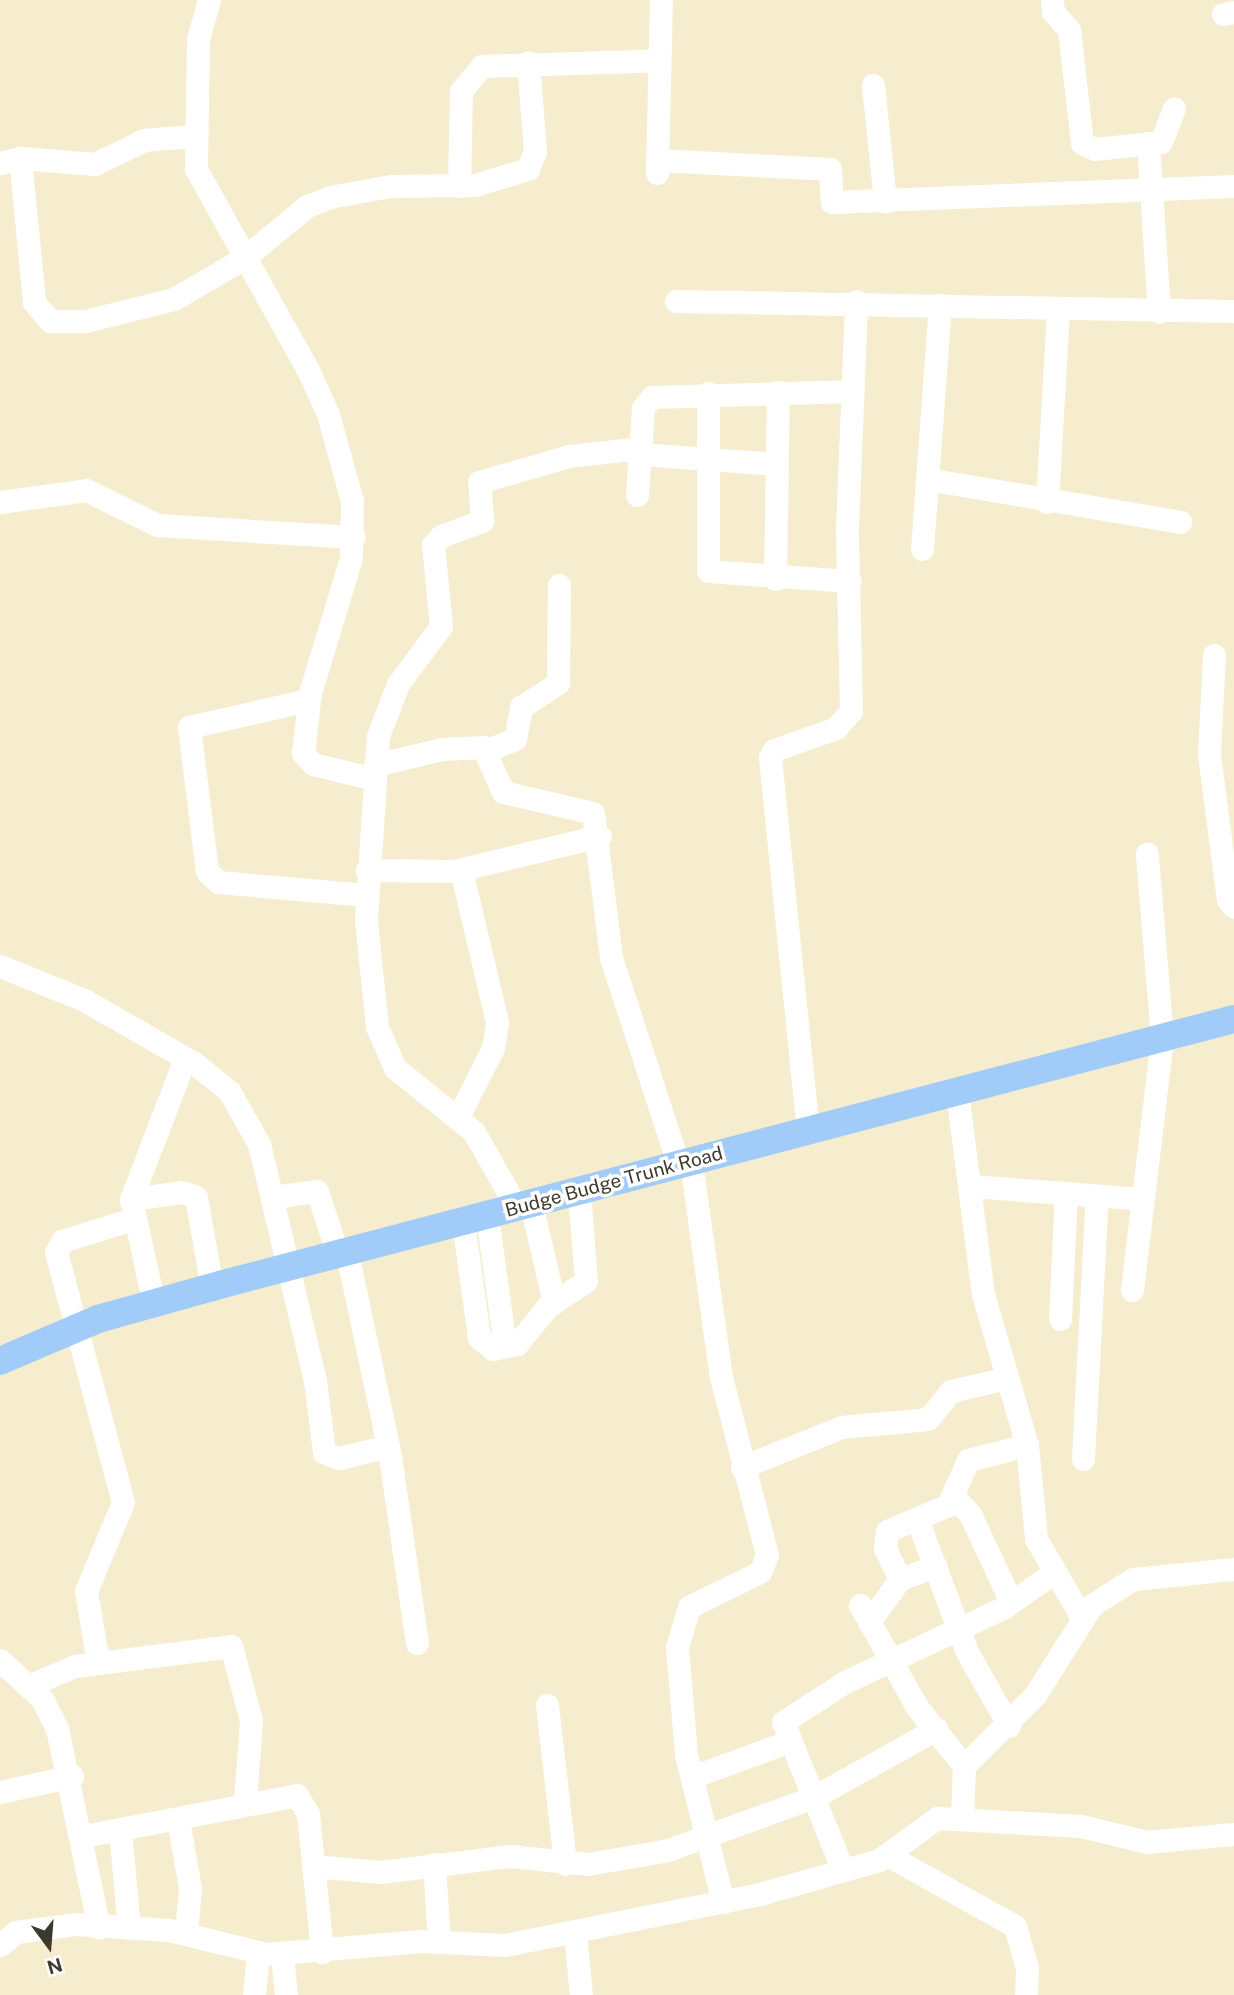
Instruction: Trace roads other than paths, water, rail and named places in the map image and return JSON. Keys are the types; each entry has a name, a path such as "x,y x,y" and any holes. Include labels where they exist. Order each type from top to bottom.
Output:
{"main road":[{"name":"Budge Budge Trunk Road","path":"0,1362 77,1327 154,1304 1234,1019"}],"street":[{"path":"209,0 198,39 192,136 195,169 328,414 345,469 354,537 308,700 302,741 307,759 374,772 442,748 487,750 515,739 521,707 558,683 559,585"},
{"path":"661,0 657,167 830,169 832,202 1151,192 1234,186"},
{"path":"1052,0 1053,12 1069,30 1082,144 1095,149 1148,143 1167,137 1174,108"},
{"path":"459,186 457,132 466,80 482,66 528,62 659,60"},
{"path":"192,136 144,140 95,164 10,160 29,199 31,286 39,312 50,321 85,321 152,306 244,258 307,206 330,197 390,186 459,186 517,174 534,163 528,62"},
{"path":"873,85 885,201"},
{"path":"1148,143 1159,312"},
{"path":"676,300 856,301 1058,310 1234,311"},
{"path":"808,1132 770,757 774,750 835,728 851,710 850,581 856,301"},
{"path":"922,549 940,304"},
{"path":"1047,502 1058,310"},
{"path":"637,495 646,400 708,393 853,391"},
{"path":"775,579 778,392"},
{"path":"708,393 708,571 775,579 850,581"},
{"path":"554,1302 524,1206 474,1132 395,1068 384,1051 367,967 366,895 374,772 390,698 441,626 433,545 441,536 482,520 479,482 569,456 640,451 777,464"},
{"path":"927,479 1047,502 1180,522"},
{"path":"0,502 86,490 157,525 354,537"},
{"path":"1214,654 1209,754 1228,900 1234,906"},
{"path":"308,700 269,704 189,727 207,871 218,882 366,895"},
{"path":"487,750 503,792 586,808 600,836 600,898 611,958 685,1164 721,1377 766,1564 689,1607 681,1621 678,1698 692,1777 723,1902"},
{"path":"367,870 426,875 461,870 600,836"},
{"path":"1132,1290 1161,1038 1147,854"},
{"path":"458,1117 493,1048 497,1022 461,870"},
{"path":"0,966 84,1000 185,1058 229,1091 248,1118 272,1197 289,1268 324,1452 339,1458 388,1446"},
{"path":"154,1304 132,1209 185,1058"},
{"path":"957,1092 983,1294 1027,1445 1033,1525 1053,1573 1081,1616"},
{"path":"971,1186 1143,1199"},
{"path":"272,1197 317,1191 342,1254 388,1446 417,1643"},
{"path":"98,1662 86,1591 122,1502 57,1246 132,1209 182,1192 196,1197 212,1288"},
{"path":"475,1219 505,1346 528,1337 554,1302 580,1287 588,1273 579,1192"},
{"path":"1060,1319 1066,1194"},
{"path":"1083,1459 1097,1196"},
{"path":"742,1467 842,1427 928,1419 951,1391 1007,1378"},
{"path":"900,1579 883,1541 887,1531 917,1519 955,1498 968,1460 1027,1445"},
{"path":"955,1498 970,1514 1011,1602"},
{"path":"917,1519 961,1630 1009,1726"},
{"path":"936,1566 900,1579 864,1614 892,1665 964,1766 961,1816"},
{"path":"964,1766 1009,1726 1035,1695 1081,1616 1133,1579 1234,1569"},
{"path":"842,1868 783,1722 788,1716 845,1682 892,1665 961,1630 1011,1602 1053,1573"},
{"path":"27,1686 98,1662 218,1644 237,1650 251,1720 245,1802"},
{"path":"0,1660 27,1686 57,1729 72,1776 99,1928"},
{"path":"547,1704 565,1864"},
{"path":"313,1866 381,1872 509,1856 565,1864 707,1840 814,1797 936,1729"},
{"path":"692,1777 790,1741"},
{"path":"0,1792 72,1776"},
{"path":"83,1836 178,1820 281,1795 303,1801 322,1952"},
{"path":"0,1945 16,1932 49,1926 187,1933 258,1952 282,1955 439,1942 505,1944 723,1902 889,1856 920,1826 961,1816 1081,1826 1147,1842 1234,1834"},
{"path":"178,1820 190,1888 187,1933"},
{"path":"120,1830 129,1928"},
{"path":"889,1856 1015,1926 1027,1968 1026,1995"},
{"path":"434,1864 439,1942"},
{"path":"575,1931 581,1995"},
{"path":"254,1995 258,1952"},
{"path":"282,1955 286,1995"}]}
